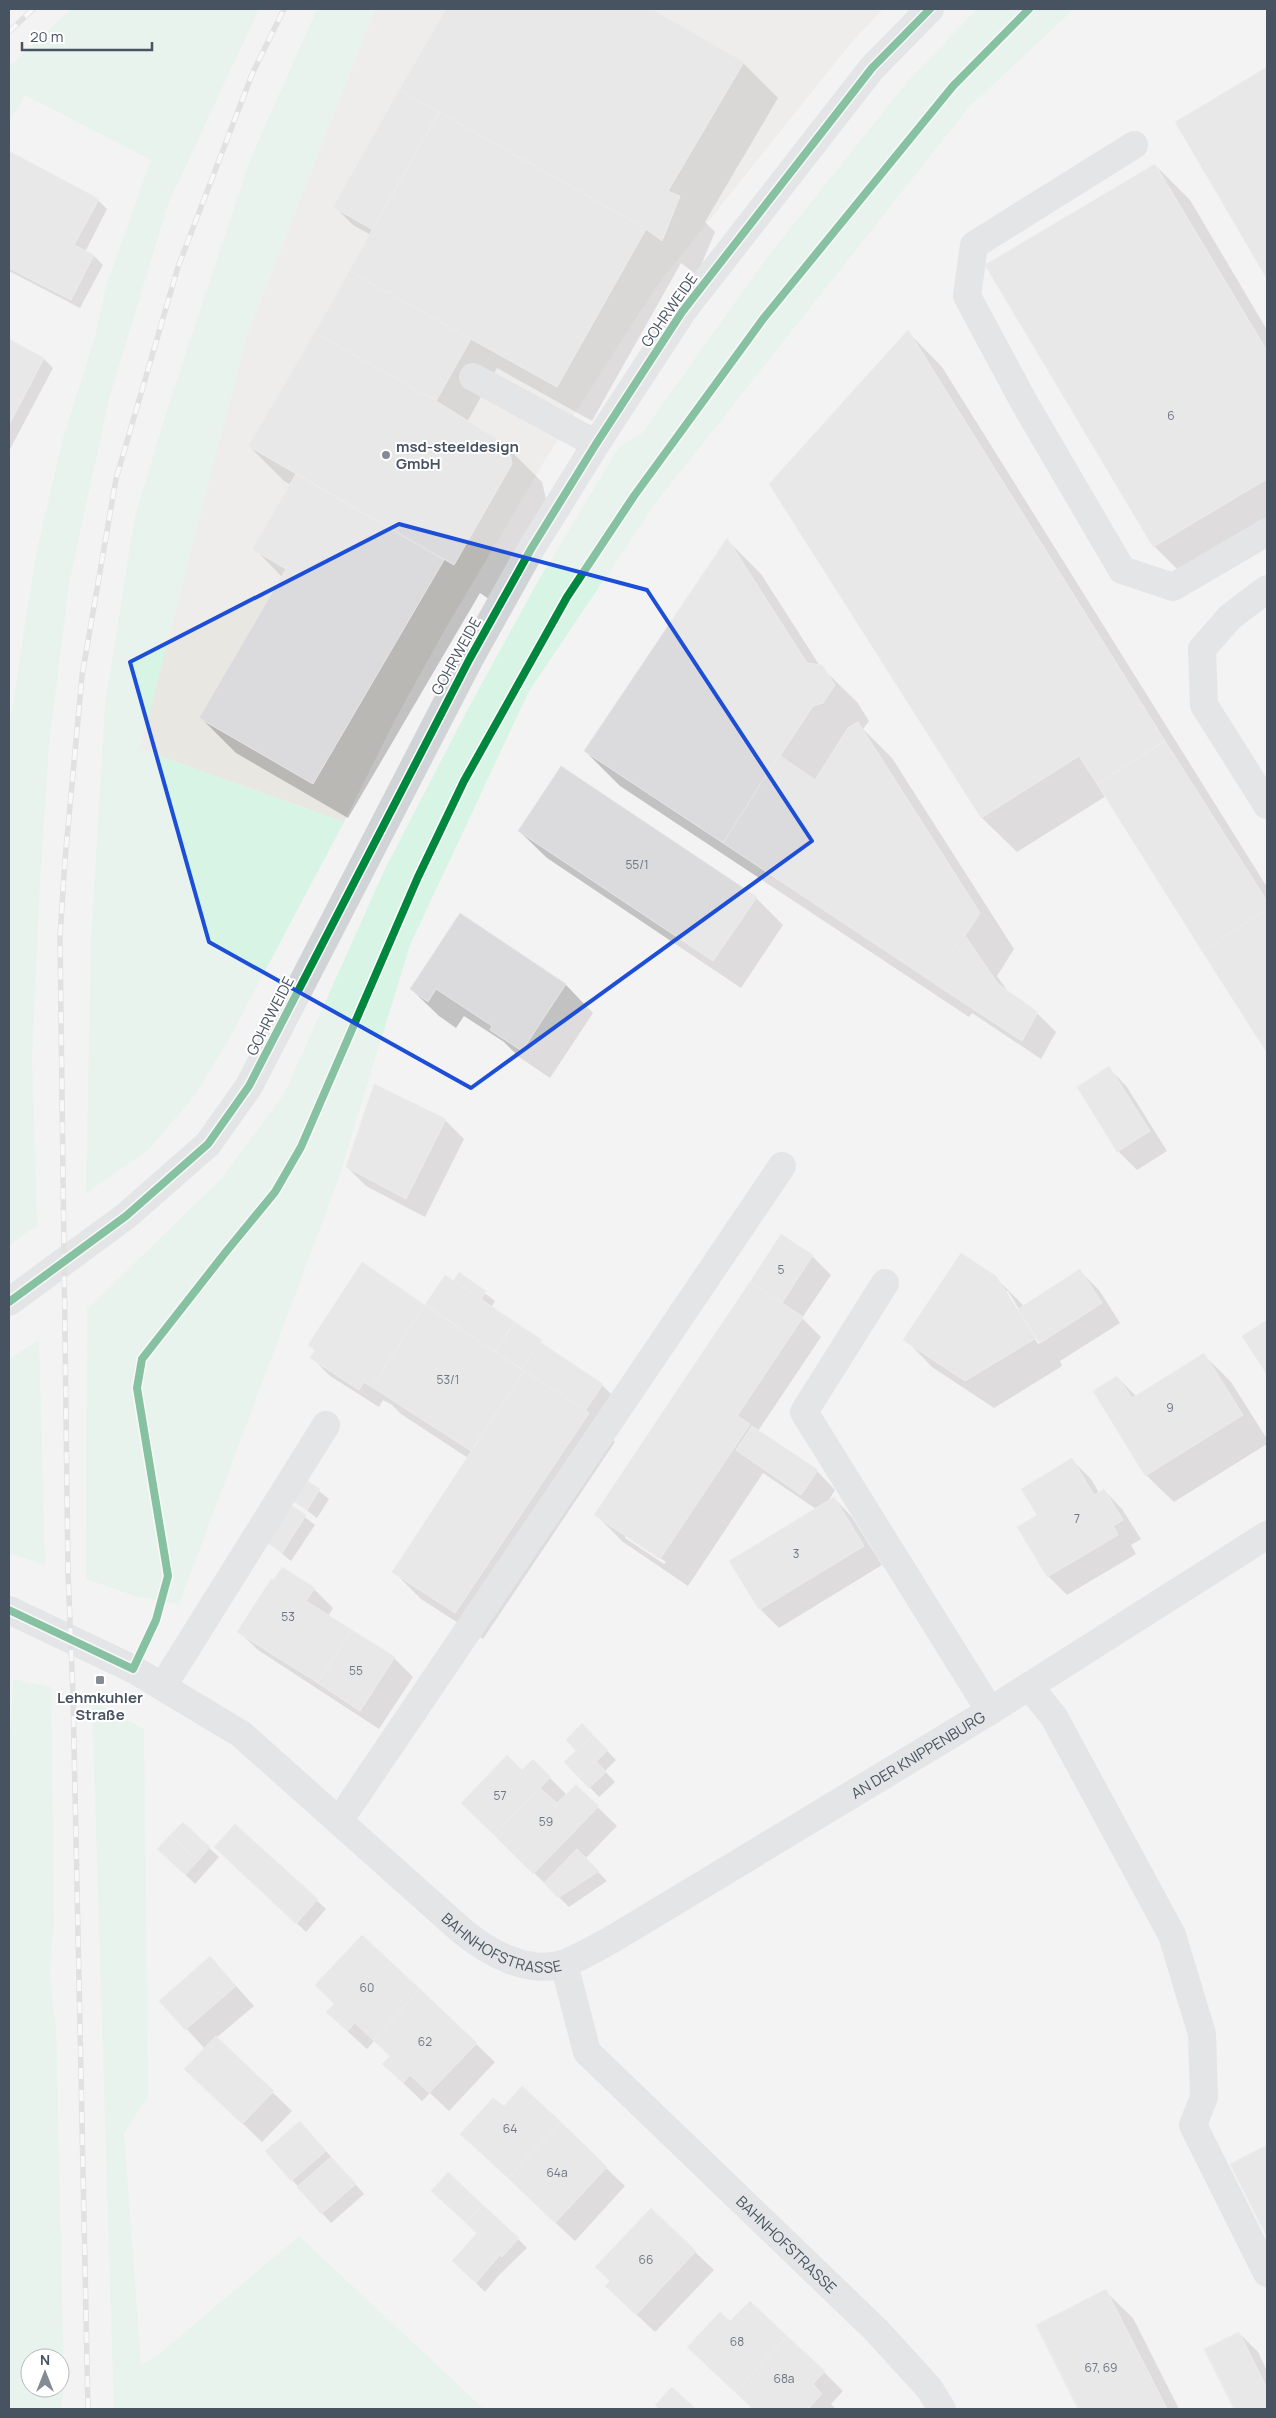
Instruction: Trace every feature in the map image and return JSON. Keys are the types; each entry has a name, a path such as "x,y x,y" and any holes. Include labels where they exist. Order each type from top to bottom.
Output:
{"street":[{"name":"GOHRWEIDE","path":"9,1302 126,1216 208,1144 249,1086 469,660 531,549 596,444 682,312 872,68 930,9"},
{"path":"1134,145 974,245 967,296 1025,404 1122,570 1174,587 1267,532"},
{"path":"473,377 596,444"},
{"path":"1267,589 1230,617 1202,650 1204,705 1267,805"},
{"path":"338,1821 782,1166"},
{"path":"885,1283 804,1412 990,1711"},
{"path":"162,1686 326,1425"},
{"name":"AN DER KNIPPENBURG","path":"564,1964 611,1940 990,1711 1267,1536"},
{"name":"BAHNHOFSTRASSE","path":"9,1610 104,1654 162,1686 241,1734 484,1948 508,1960 535,1966 564,1964 587,2052 876,2330 929,2388 942,2409"},
{"path":"1029,1686 1054,1717 1172,1935 1202,2034 1204,2097 1193,2125 1267,2273"}],"highlighted area":[{"path":"399,524 647,590 812,841 471,1088 209,942 130,662"}],"shaded area":[{"path":"375,9 883,9 851,43 656,287 550,452 443,633 395,720 344,822 140,749 180,554 247,335"}],"green space":[{"path":"71,9 259,9 168,204 109,399 69,583 49,745 40,881 32,1057 37,1225 9,1246 9,729 36,554 63,438 95,337 106,286 151,160 25,95 9,122 9,67"},
{"path":"317,9 375,9 247,335 140,749 344,822 229,1039 195,1095 149,1149 86,1193 91,941 105,705 135,516 168,407 250,160"},
{"path":"977,9 1074,9 969,107 657,501 529,691 410,945 338,1180 179,1604 135,1596 86,1579 87,1309 222,1178 285,1092 385,869 469,707 537,583 619,447 642,433 766,259 908,81"},
{"path":"39,1340 45,1565 9,1553 9,1359"},
{"path":"13,1679 51,1687 54,1925 51,1975 56,2025 63,2348 20,2348 20,2398 63,2398 61,2409 9,2409 9,1763"},
{"path":"92,1701 144,1729 148,2096 124,2133 141,2365 159,2354 299,2236 484,2409 114,2409"}],"building":[{"path":"446,9 652,9 744,62 668,191 680,196 662,241 646,229 399,90"},
{"path":"1267,67 1267,279 1175,122"},
{"path":"399,90 439,112 373,230 333,207"},
{"path":"439,112 646,229 557,387 349,271"},
{"path":"9,151 99,199 74,245 94,255 71,300 9,268"},
{"path":"1155,164 1267,351 1267,479 1153,547 985,265"},
{"path":"349,271 471,339 436,401 315,333"},
{"path":"908,330 1165,741 1097,784 1079,756 981,818 769,484"},
{"name":"msd-steeldesign GmbH","path":"315,333 436,401 508,446 512,464 454,565 248,446"},
{"path":"9,339 44,358 9,425"},
{"path":"296,474 444,560 313,784 199,718 286,569 252,549"},
{"path":"727,538 807,663 822,665 835,685 823,703 813,706 723,843 584,751"},
{"path":"858,722 980,913 934,983 723,843 779,755 815,780 848,728"},
{"path":"1165,741 1267,901 1267,909 1202,951 1097,784"},
{"path":"561,766 757,897 713,961 518,831"},
{"path":"1267,909 1267,1053 1202,951"},
{"path":"460,913 566,984 522,1051 490,1030 492,1026 436,989 428,1002 410,989"},
{"path":"966,937 998,984 1038,1012 1022,1041 935,984"},
{"path":"1109,1066 1150,1131 1117,1152 1077,1087"},
{"path":"374,1084 446,1119 406,1199 346,1167"},
{"path":"781,1234 813,1255 782,1303 750,1282"},
{"path":"961,1253 996,1276 1036,1338 965,1381 903,1340"},
{"path":"362,1262 425,1305 372,1387 364,1382 359,1390 310,1358 315,1350 308,1345"},
{"path":"1080,1269 1102,1303 1040,1343 1018,1309"},
{"path":"459,1272 486,1291 481,1300 453,1281"},
{"path":"445,1275 515,1322 495,1352 425,1305"},
{"path":"750,1282 803,1317 737,1416 684,1380"},
{"path":"425,1305 524,1371 471,1451 372,1387"},
{"path":"1267,1320 1267,1375 1242,1336"},
{"path":"515,1322 542,1340 522,1369 495,1352"},
{"path":"540,1342 603,1384 585,1411 522,1369"},
{"path":"1204,1353 1243,1415 1145,1476 1093,1391 1117,1376 1132,1398"},
{"path":"524,1371 589,1413 455,1613 392,1572"},
{"path":"684,1380 750,1424 660,1559 594,1515"},
{"path":"752,1426 818,1470 801,1495 736,1450"},
{"path":"1072,1458 1094,1495 1104,1489 1123,1520 1113,1526 1118,1535 1047,1577 1017,1527 1037,1515 1021,1489"},
{"path":"305,1479 320,1489 307,1510 291,1500"},
{"path":"834,1497 864,1546 759,1610 729,1561"},
{"path":"288,1503 306,1515 282,1553 263,1540"},
{"path":"282,1567 315,1588 306,1601 352,1630 318,1683 237,1632 271,1579 274,1580"},
{"path":"352,1630 395,1657 360,1711 318,1683"},
{"path":"582,1723 593,1735 576,1751 566,1740"},
{"path":"593,1735 608,1750 579,1778 564,1762"},
{"path":"507,1755 522,1770 533,1759 551,1777 494,1835 461,1803"},
{"path":"596,1761 606,1772 589,1788 579,1778"},
{"path":"576,1785 599,1806 533,1874 494,1835 540,1788 557,1803"},
{"path":"183,1822 210,1847 198,1861 170,1835"},
{"path":"235,1824 318,1899 296,1924 214,1847"},
{"path":"170,1835 198,1861 185,1875 157,1849"},
{"path":"577,1849 599,1871 558,1898 544,1883"},
{"path":"362,1935 420,1989 373,2040 355,2023 347,2031 326,2012 334,2004 315,1985"},
{"path":"210,1956 236,1986 185,2030 159,2001"},
{"path":"420,1989 477,2043 429,2093 410,2075 403,2083 382,2064 390,2056 373,2040"},
{"path":"216,2036 274,2091 242,2124 184,2069"},
{"path":"522,2086 561,2122 508,2178 460,2134 493,2098 504,2106"},
{"path":"300,2121 326,2151 291,2181 265,2151"},
{"path":"561,2122 607,2167 555,2223 508,2178"},
{"path":"1267,2145 1267,2237 1230,2164"},
{"path":"331,2157 356,2184 321,2214 297,2187"},
{"path":"448,2172 483,2205 466,2223 431,2191"},
{"path":"483,2205 519,2238 502,2257 466,2223"},
{"path":"651,2208 696,2251 636,2315 605,2286 610,2281 595,2267"},
{"path":"477,2233 500,2255 476,2283 452,2261"},
{"path":"1106,2289 1167,2409 1078,2409 1036,2325"},
{"path":"750,2301 787,2336 735,2392 687,2347 720,2312 730,2321"},
{"path":"1239,2332 1267,2388 1267,2409 1234,2409 1204,2349"},
{"path":"787,2336 825,2371 813,2384 822,2394 808,2409 753,2409 735,2392"},
{"path":"672,2387 696,2409 659,2409 655,2405"}],"railway":[{"path":"9,32 33,9"},
{"path":"88,2409 73,1695 68,1572 60,936 65,860 82,676 116,479 178,267 253,72 284,9"}],"cycle path":[{"path":"9,1302 126,1216 208,1144 249,1086 469,660 531,549 596,444 682,312 872,68 930,9"},
{"path":"9,1610 133,1669 156,1620 168,1576 137,1388 142,1359 275,1192 301,1147 418,877 464,781 567,597 634,496 763,319 953,86 1029,9"}],"place":[{"name":"msd-steeldesign GmbH","path":"386,455"},
{"name":"Lehmkuhler Straße","path":"100,1680"}]}
